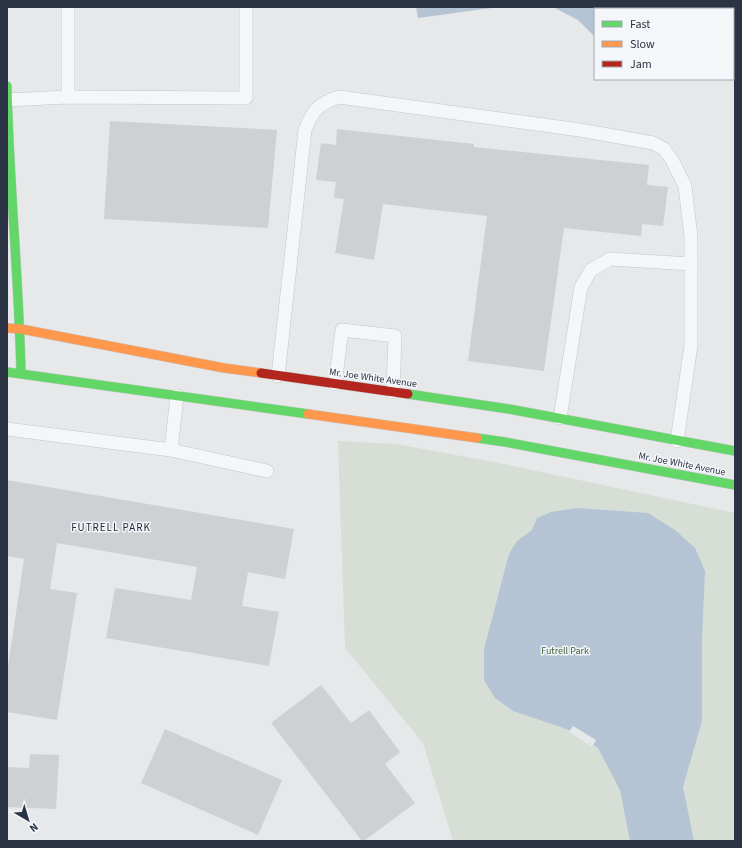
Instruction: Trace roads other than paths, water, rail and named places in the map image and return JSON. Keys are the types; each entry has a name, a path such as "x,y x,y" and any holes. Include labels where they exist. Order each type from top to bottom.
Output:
{"main road":[{"path":"7,86 7,121 21,329 21,374"},
{"name":"Mr. Joe White Avenue","path":"7,328 21,329 224,368 510,408 735,451"},
{"name":"Mr. Joe White Avenue","path":"7,372 506,442 735,485"}],"lane":[{"path":"68,7 68,97"},
{"path":"7,100 68,97 246,98 246,7"},
{"path":"278,376 305,130 312,114 320,106 329,100 339,97 580,130 653,143 664,149 672,160 685,186 691,237 692,345 677,440"},
{"path":"560,418 580,287 591,270 610,259 691,264"},
{"path":"336,384 342,330 395,336 393,392"},
{"path":"171,450 178,396"},
{"path":"7,429 171,450 267,471"}],"water":[{"path":"416,7 499,7 418,18"},
{"path":"553,7 653,7 594,8 594,36 578,20"},
{"path":"577,508 648,513 675,530 695,548 705,571 702,639 702,721 683,787 694,841 630,841 620,790 598,748 569,730 513,711 495,698 484,680 484,649 509,554 517,541 532,530 537,518 551,512"}],"district":[{"name":"FUTRELL PARK","path":"111,527"}],"park label":[{"name":"Futrell Park","path":"565,651"}]}
